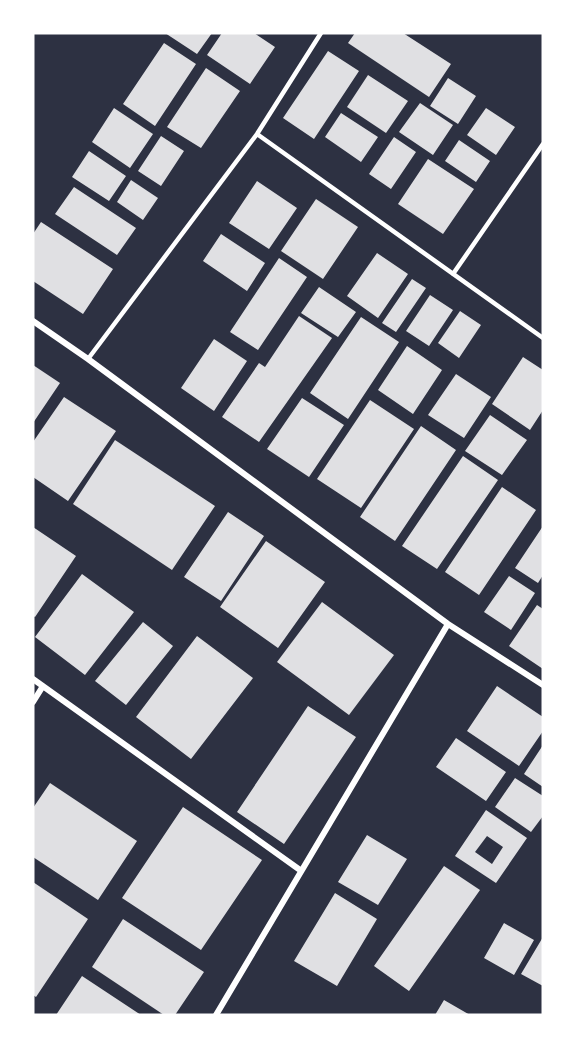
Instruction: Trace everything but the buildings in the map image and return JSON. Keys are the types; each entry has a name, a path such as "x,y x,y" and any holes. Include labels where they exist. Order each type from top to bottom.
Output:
{"street":[{"path":"33,321 448,624 543,685"},
{"path":"216,1015 448,624"},
{"path":"33,679 300,870"},
{"path":"33,702 43,686"}],"lane":[{"path":"88,359 257,134 321,33"},
{"path":"257,134 543,338"},
{"path":"453,274 543,144"}]}
